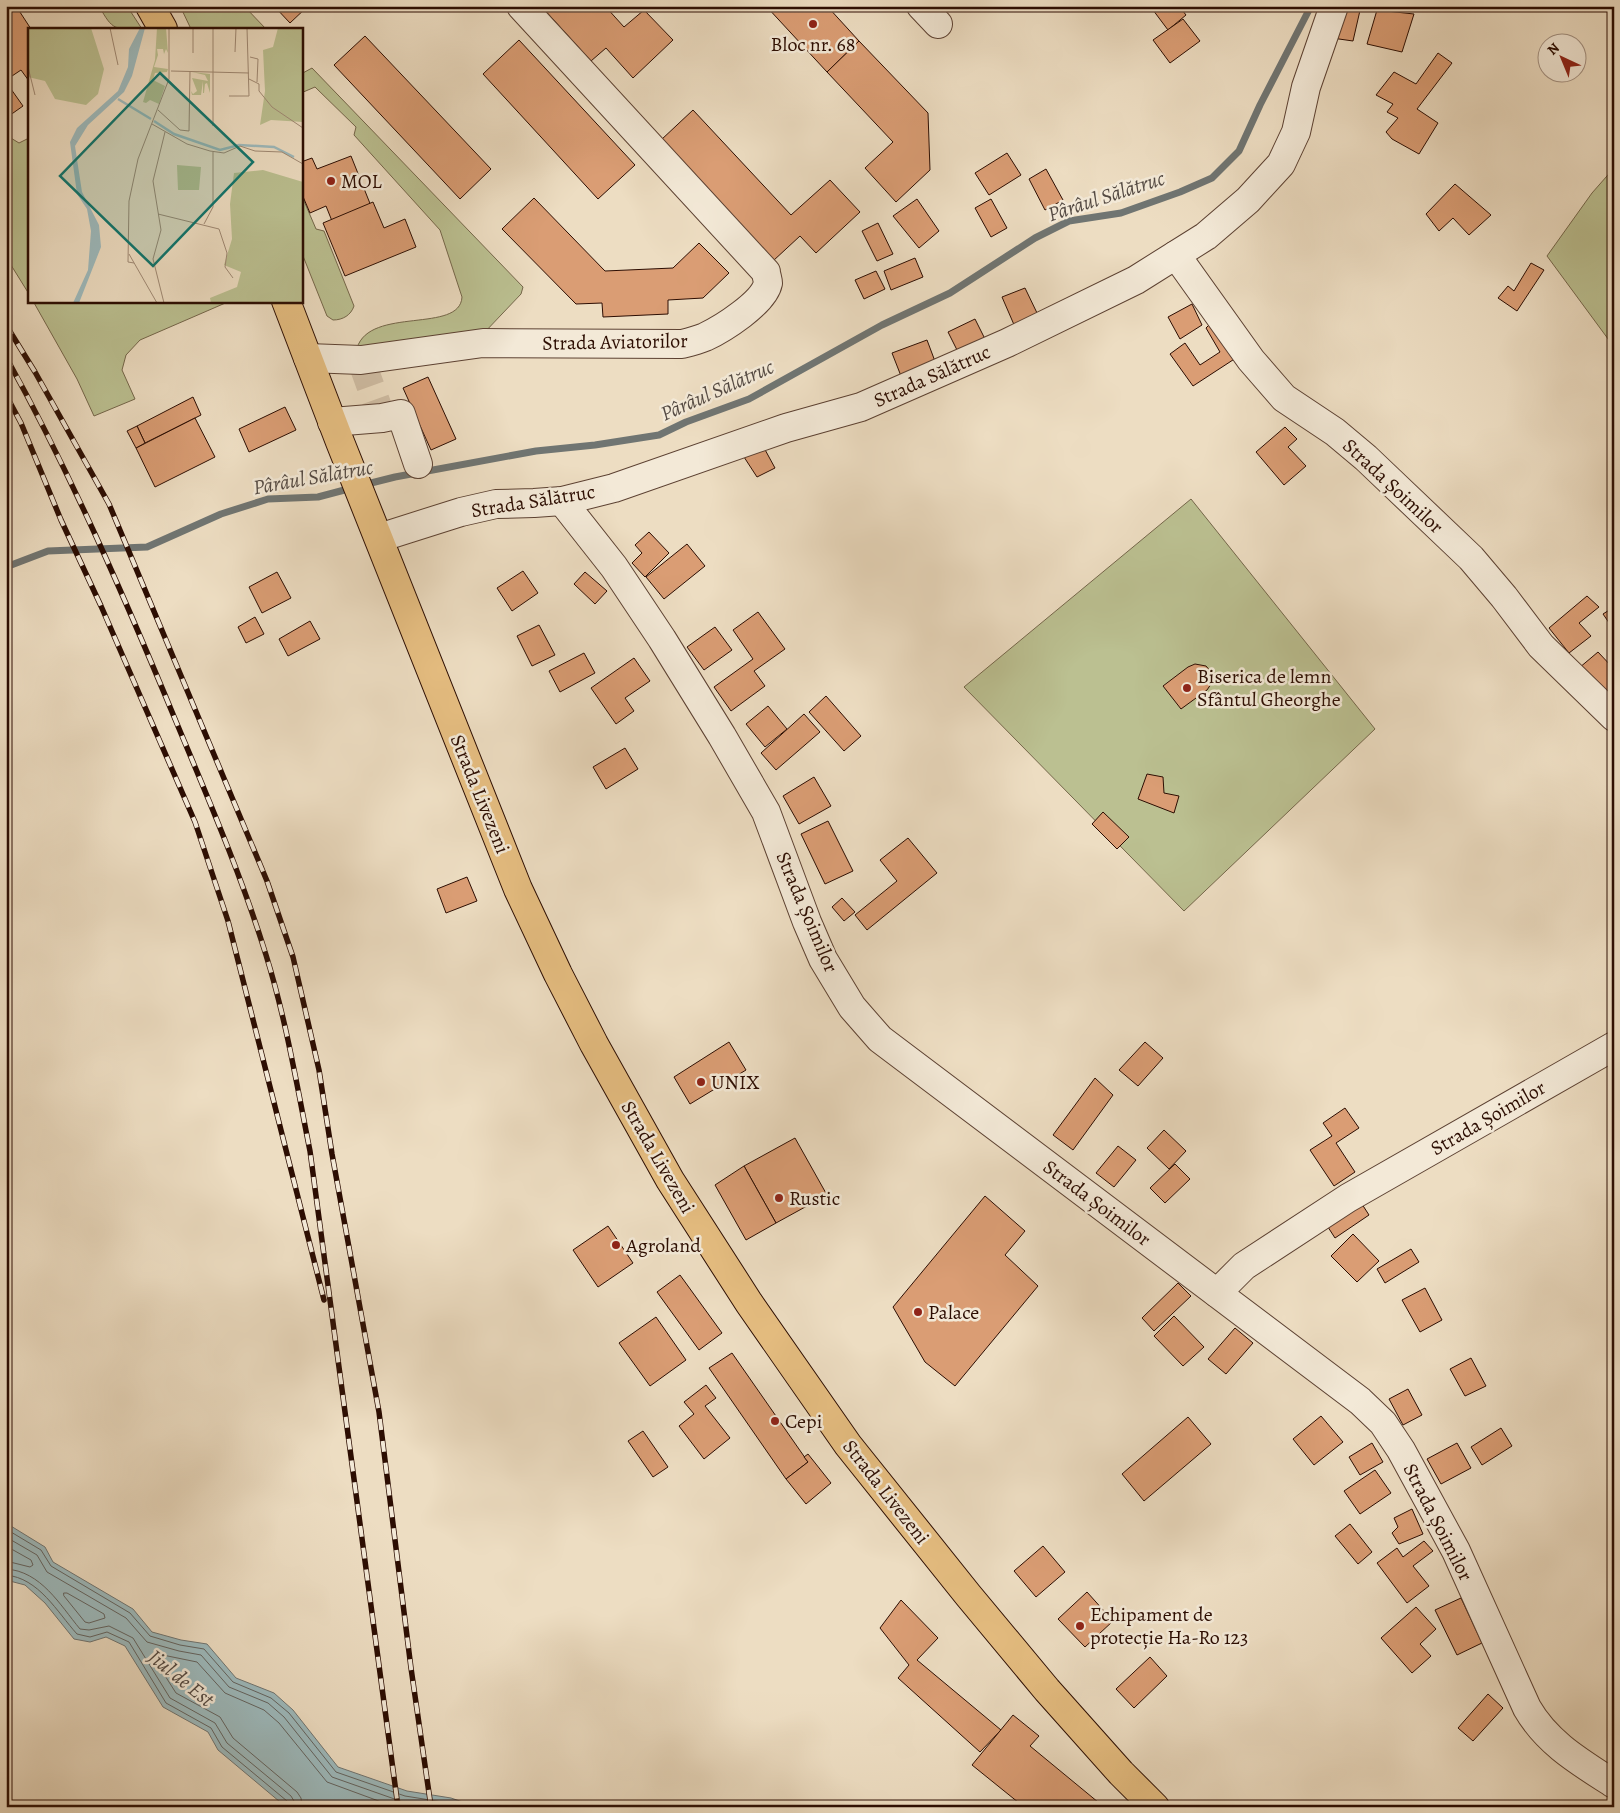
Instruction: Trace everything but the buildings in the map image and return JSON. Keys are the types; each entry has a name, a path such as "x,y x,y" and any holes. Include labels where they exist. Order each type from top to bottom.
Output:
{"main road":[{"path":"150,6 162,28"},
{"name":"Strada Livezeni","path":"286,302 336,432 518,889 558,974 594,1044 670,1180 749,1303 848,1445 1047,1690 1121,1773 1155,1807"}],"street":[{"name":"Strada Aviatorilor","path":"308,358 361,360 482,343 682,344 703,338 725,326 764,293 768,282 766,272 521,6"},
{"name":"Strada Sălătruc","path":"375,529 496,504 562,501 614,488 786,428 861,407 1008,343 1136,280 1206,236 1248,200 1281,164 1296,132 1306,87 1334,6"},
{"name":"Strada Șoimilor","path":"1176,255 1251,360 1284,398 1334,432 1366,458 1471,558 1504,597 1541,646 1614,717"},
{"path":"336,432 401,414 418,464"},
{"name":"Strada Șoimilor","path":"562,501 614,567 656,631 722,736 766,812 823,959 852,1007 880,1039 1360,1402 1383,1423 1401,1450 1456,1551 1524,1701 1536,1723 1564,1752 1614,1784"},
{"name":"Strada Șoimilor","path":"1217,1293 1244,1266 1348,1198 1614,1046"}],"green space":[{"path":"99,6 127,6 141,28 115,27"},
{"path":"183,6 244,6 265,28 191,28 181,8"},
{"path":"312,68 523,287 521,294 483,334 357,348 365,335 379,328 395,323 447,315 457,308 462,297 440,230 354,135 356,127 315,87 302,93 302,73"},
{"path":"6,135 19,143 28,138 28,292 6,257"},
{"path":"1614,168 1614,347 1547,256 1592,193"},
{"path":"302,196 316,229 324,231 354,306 349,314 340,319 333,320 327,316 302,254"},
{"path":"34,302 228,302 140,340 126,355 122,370 135,399 94,416 77,379"},
{"path":"1191,499 1375,729 1184,911 964,687"}],"water":[{"name":"Jiul de Est","path":"6,1523 45,1547 53,1562 133,1609 152,1632 181,1640 207,1644 236,1678 274,1693 293,1710 338,1767 407,1791 451,1798 477,1807 286,1807 218,1750 208,1732 163,1707 125,1646 106,1637 90,1642 74,1639 45,1603 25,1585 6,1580"}],"waterway":[{"name":"Pârâul Sălătruc","path":"363,485 395,477 536,451 595,445 659,435 686,422 749,399 882,325 950,293 1035,238 1069,221 1121,213 1180,192 1212,178 1239,151 1260,105 1311,6"},
{"name":"Pârâul Sălătruc","path":"6,567 48,551 147,547 221,514 268,499 318,497 352,488"}],"tunnel":[{"path":"361,360 382,418"}],"railway":[{"path":"6,325 35,372 109,504 267,881 293,957 319,1070 332,1154 379,1412 411,1668 431,1807"},
{"path":"6,357 75,491 136,627 235,865 273,979 291,1053 310,1151 398,1807"},
{"path":"6,395 21,423 61,520 101,606 195,822 228,921 324,1300"}],"place":[{"name":"Bloc nr. 68","path":"813,24"},
{"name":"MOL","path":"331,181"},
{"name":"Biserica de lemn Sfântul Gheorghe","path":"1187,688"},
{"name":"UNIX","path":"701,1082"},
{"name":"Rustic","path":"779,1198"},
{"name":"Agroland","path":"616,1245"},
{"name":"Palace","path":"918,1312"},
{"name":"Cepi","path":"775,1421"},
{"name":"Echipament de protecție Ha-Ro 123","path":"1080,1626"}]}
